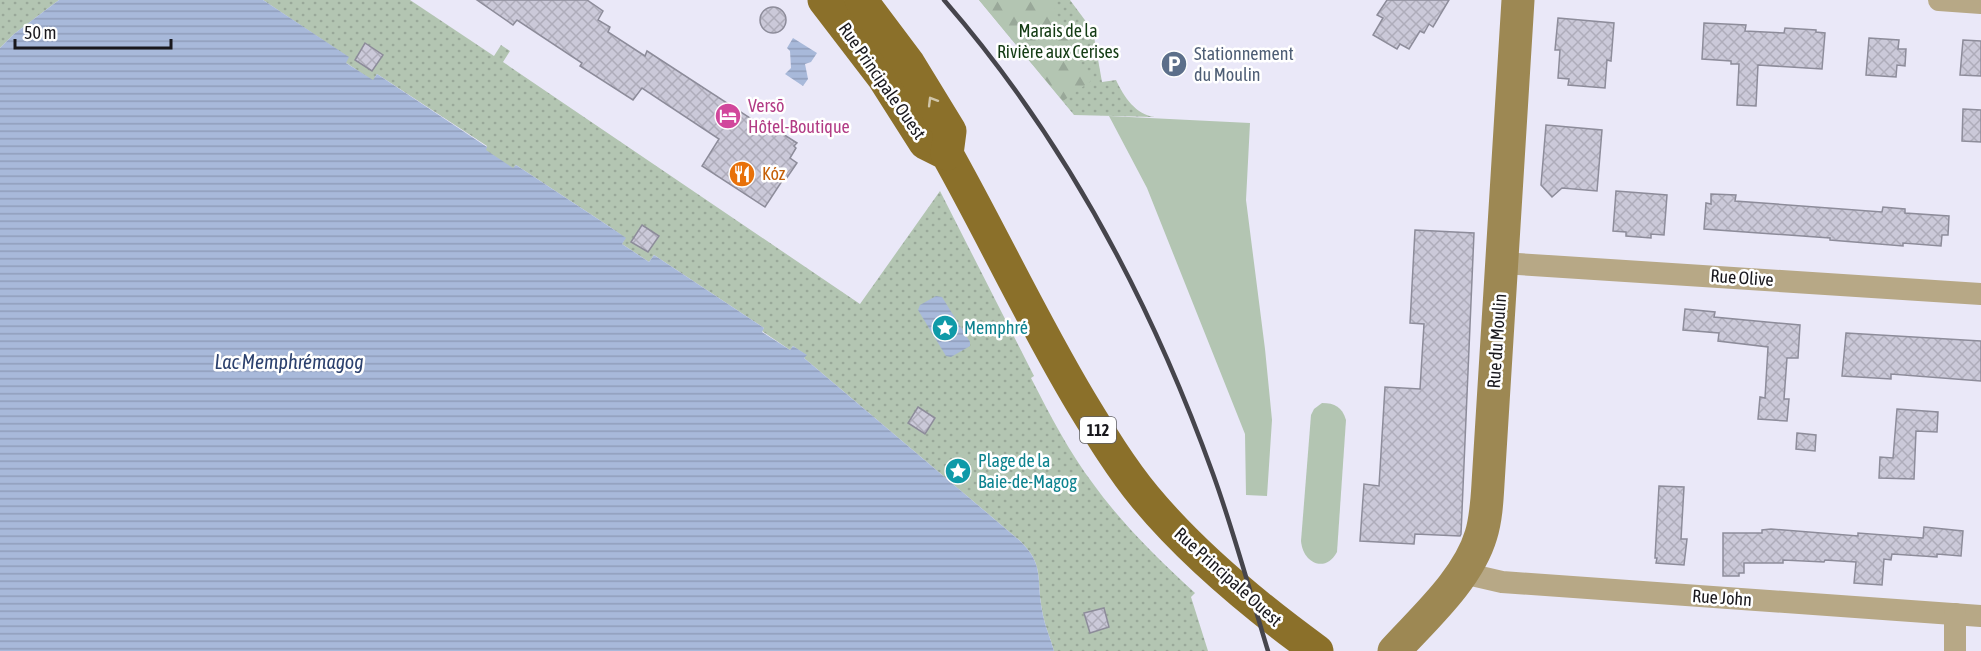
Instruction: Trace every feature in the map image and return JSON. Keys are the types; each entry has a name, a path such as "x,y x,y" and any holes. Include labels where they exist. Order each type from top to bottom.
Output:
{"main road":[{"name":"Rue Principale Ouest","path":"824,0 883,77 925,143 947,154 1067,379 1115,456 1139,489 1208,563 1253,602 1317,651"},
{"name":"Rue Principale Ouest","path":"861,0 909,63 950,131 947,154"}],"street":[{"name":"Rue du Moulin","path":"1394,651 1464,571 1480,537 1486,510 1518,0"},
{"path":"1939,0 1981,3"},
{"name":"Rue Olive","path":"1502,263 1981,294"},
{"name":"Rue John","path":"1464,571 1502,582 1981,616"},
{"path":"1955,614 1955,651"}],"green space":[{"path":"0,0 59,0 14,34 0,48"},
{"path":"263,0 410,0 494,56 501,45 510,51 503,62 860,304 940,191 1034,376 1031,378 1076,460 1129,528 1195,593 1191,597 1208,651 1054,651 1043,615 1038,572 1033,557 1027,549 804,358 806,355 793,346 790,350 762,331 764,328 654,255 649,262 622,244 625,238 613,229 516,165 513,169 485,150 487,146 377,74 373,81 345,62 348,57"},
{"name":"Marais de la Rivière aux Cerises","path":"979,0 1070,0 1093,31 1102,82 1116,80 1136,109 1155,117 1074,115"},
{"path":"979,0 1052,0 1069,42 1091,81 1063,101"},
{"path":"1109,116 1250,123 1246,200 1272,420 1267,496 1246,495 1245,434 1147,188"},
{"path":"1322,403 1337,407 1346,420 1337,552 1327,562 1321,564 1310,560 1301,541 1311,415 1314,409"}],"water":[{"name":"Lac Memphrémagog","path":"59,0 263,0 349,57 346,63 373,80 377,74 487,147 486,150 513,168 516,165 613,229 626,238 622,244 649,262 654,255 764,328 762,332 790,350 793,346 807,355 804,358 1027,549 1033,557 1038,572 1043,615 1054,651 0,651 0,48 14,34"},
{"path":"793,38 817,53 811,62 805,64 808,79 803,86 785,74 791,68 790,51 787,48"},
{"path":"936,296 942,297 970,342 970,346 951,357 946,356 918,310 920,305"}],"building":[{"path":"477,0 587,0 603,11 598,20 610,27 608,32 645,56 647,51 759,124 761,120 797,143 790,158 797,163 765,207 702,166 719,139 642,88 633,100 580,66 582,63 517,20 513,25"},
{"path":"1387,0 1449,0 1433,27 1429,24 1424,33 1420,31 1409,49 1400,44 1397,49 1373,35 1383,18 1377,15"},
{"path":"773,7 782,11 786,20 782,29 773,33 764,29 760,20 764,11"},
{"path":"1558,18 1614,23 1611,61 1607,60 1605,88 1568,85 1569,79 1558,78 1560,50 1555,50"},
{"path":"1704,23 1746,25 1745,31 1784,33 1785,28 1816,30 1816,32 1825,33 1822,69 1758,65 1756,106 1737,105 1739,64 1731,64 1731,61 1702,59"},
{"path":"1869,38 1899,40 1898,49 1906,49 1905,66 1897,65 1896,77 1866,75"},
{"path":"1963,40 1981,41 1981,76 1960,75"},
{"path":"365,43 383,55 372,71 355,60"},
{"path":"1963,109 1981,110 1981,142 1962,141"},
{"path":"1546,125 1602,130 1597,191 1562,188 1552,197 1541,185"},
{"path":"1616,191 1667,195 1664,235 1651,234 1651,238 1626,236 1626,232 1613,231"},
{"path":"1711,194 1736,195 1735,201 1882,212 1883,207 1905,209 1905,213 1949,216 1948,235 1942,235 1941,246 1903,243 1903,246 1704,229 1706,203 1711,204"},
{"path":"642,225 659,236 648,252 631,242"},
{"path":"1415,230 1474,233 1461,534 1460,536 1415,534 1414,544 1360,541 1364,484 1379,486 1385,387 1420,389 1424,324 1410,323"},
{"path":"1685,309 1715,312 1714,317 1800,325 1798,358 1787,358 1784,399 1789,399 1787,421 1758,419 1760,397 1765,398 1768,347 1718,341 1719,333 1683,330"},
{"path":"1846,333 1981,341 1981,381 1891,374 1891,379 1842,376"},
{"path":"918,407 935,418 925,434 908,423"},
{"path":"1897,409 1938,412 1937,432 1916,431 1914,479 1879,478 1880,457 1893,458"},
{"path":"1797,433 1816,435 1815,451 1796,449"},
{"path":"1659,486 1684,487 1681,539 1687,539 1684,565 1656,563"},
{"path":"1924,527 1963,531 1961,556 1892,554 1891,560 1884,559 1882,585 1854,583 1856,562 1825,560 1824,562 1783,560 1783,563 1744,563 1744,573 1739,573 1739,576 1723,576 1723,533 1762,533 1762,530 1771,529 1858,536 1858,533 1923,538"},
{"path":"1104,608 1109,627 1090,633 1084,613"}],"railway":[{"path":"944,0 1028,108 1066,165 1132,285 1162,347 1213,474 1268,651"}],"place":[{"name":"Stationnement du Moulin","path":"1174,64"},
{"name":"Versō Hôtel-Boutique","path":"728,116"},
{"name":"Kóz","path":"742,174"},
{"name":"Memphré","path":"945,328"},
{"name":"Plage de la Baie-de-Magog","path":"958,471"}]}
